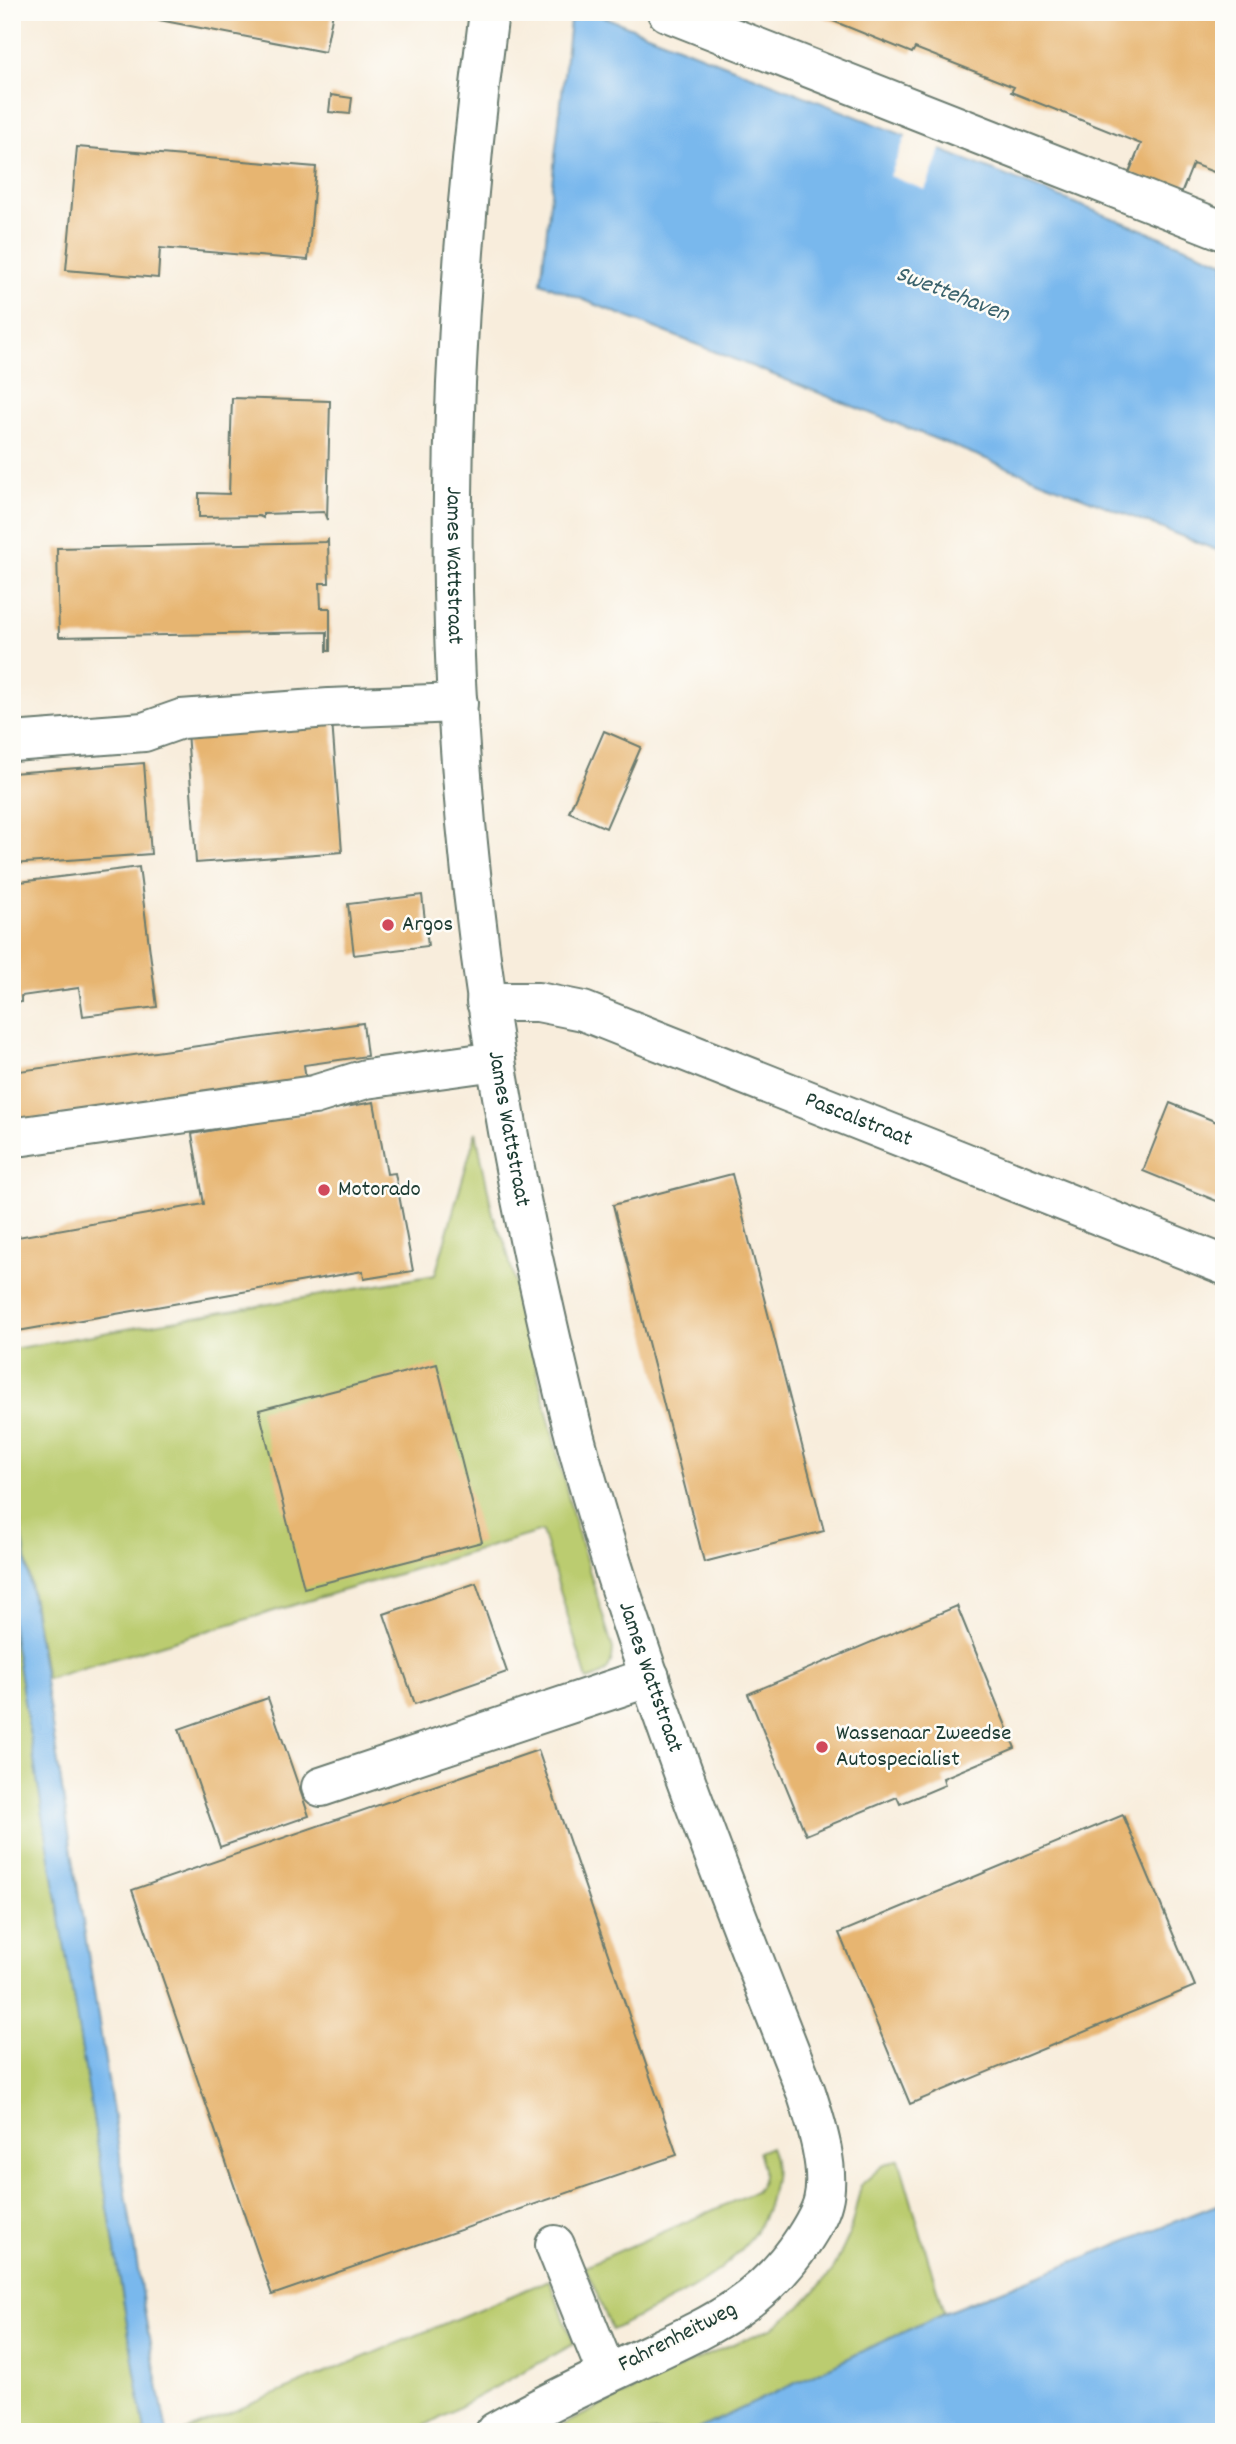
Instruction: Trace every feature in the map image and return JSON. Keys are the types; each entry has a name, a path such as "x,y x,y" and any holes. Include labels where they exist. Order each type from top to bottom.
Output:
{"street":[{"name":"James Wattstraat","path":"489,12 460,299 453,491 453,587 466,832 486,1002 524,1217 579,1452 618,1586 686,1786 806,2092 821,2140 824,2201"},
{"path":"667,12 1224,231"},
{"path":"12,742 144,732 181,719 329,708 458,703"},
{"name":"Pascalstraat","path":"486,1002 538,1002 583,1011 1224,1265"},
{"path":"24,1136 314,1096 366,1079 496,1061"},
{"path":"321,1787 650,1677"},
{"name":"Fahrenheitweg","path":"495,2432 722,2319 755,2296 790,2262 812,2228 824,2201"},
{"path":"555,2245 607,2374"}],"green space":[{"path":"476,1132 493,1215 505,1243 574,1520 613,1649 607,1670 587,1680 542,1531 46,1679 12,1472 12,1349 435,1275"},
{"path":"12,1626 145,2432 19,2432 16,2414 12,2413"},
{"path":"770,2147 774,2159 774,2182 762,2220 748,2242 730,2261 685,2293 612,2330 585,2266 755,2192 763,2173 758,2152"},
{"path":"899,2159 944,2313 692,2432 548,2432 691,2362 774,2327 800,2307 832,2272 849,2236 861,2185 882,2166"},
{"path":"549,2280 574,2344 413,2432 184,2432"}],"water":[{"name":"Swettehaven","path":"571,12 592,12 1224,262 1224,553 541,283"},
{"path":"12,1472 147,2327 167,2432 145,2432 15,1646 12,1626"},
{"path":"1224,2202 1224,2432 692,2432 944,2313"}],"pier":[{"path":"907,133 942,147 925,190 890,176"}],"building":[{"path":"118,12 333,12 325,52"},
{"path":"811,12 1224,12 1224,176 1193,164 1181,194 1129,173 1141,144 1011,92 1014,87 915,48 912,53"},
{"path":"331,95 352,98 350,114 329,112"},
{"path":"77,147 316,167 308,260 160,248 158,278 66,270"},
{"path":"232,398 330,401 327,520 324,512 263,514 263,518 199,517 199,493 229,494"},
{"path":"328,540 329,583 320,583 321,608 330,608 330,651 327,651 327,632 59,637 57,548"},
{"path":"332,721 342,852 196,863 187,731"},
{"path":"604,731 641,747 606,828 569,812"},
{"path":"144,763 151,854 12,864 12,773"},
{"path":"139,867 157,1007 83,1016 79,988 21,996 21,1002 12,1003 12,883"},
{"path":"422,895 428,946 354,955 348,904"},
{"path":"363,1023 367,1056 304,1065 306,1081 12,1122 12,1072"},
{"path":"374,1102 387,1174 395,1173 413,1271 364,1279 363,1271 12,1332 12,1238 204,1204 192,1134"},
{"path":"1170,1103 1224,1125 1224,1204 1143,1171"},
{"path":"732,1174 824,1531 704,1562 613,1205"},
{"path":"437,1364 482,1542 304,1588 259,1410"},
{"path":"476,1583 507,1672 415,1704 384,1614"},
{"path":"957,1606 1015,1748 943,1778 945,1785 900,1804 897,1797 806,1835 748,1694"},
{"path":"268,1698 309,1816 220,1847 179,1729"},
{"path":"538,1750 677,2155 272,2295 132,1890"},
{"path":"1123,1815 1195,1986 910,2104 839,1933"}],"place":[{"name":"Argos","path":"388,925"},
{"name":"Motorado","path":"324,1190"},
{"name":"Wassenaar Zweedse Autospecialist","path":"822,1747"}]}
